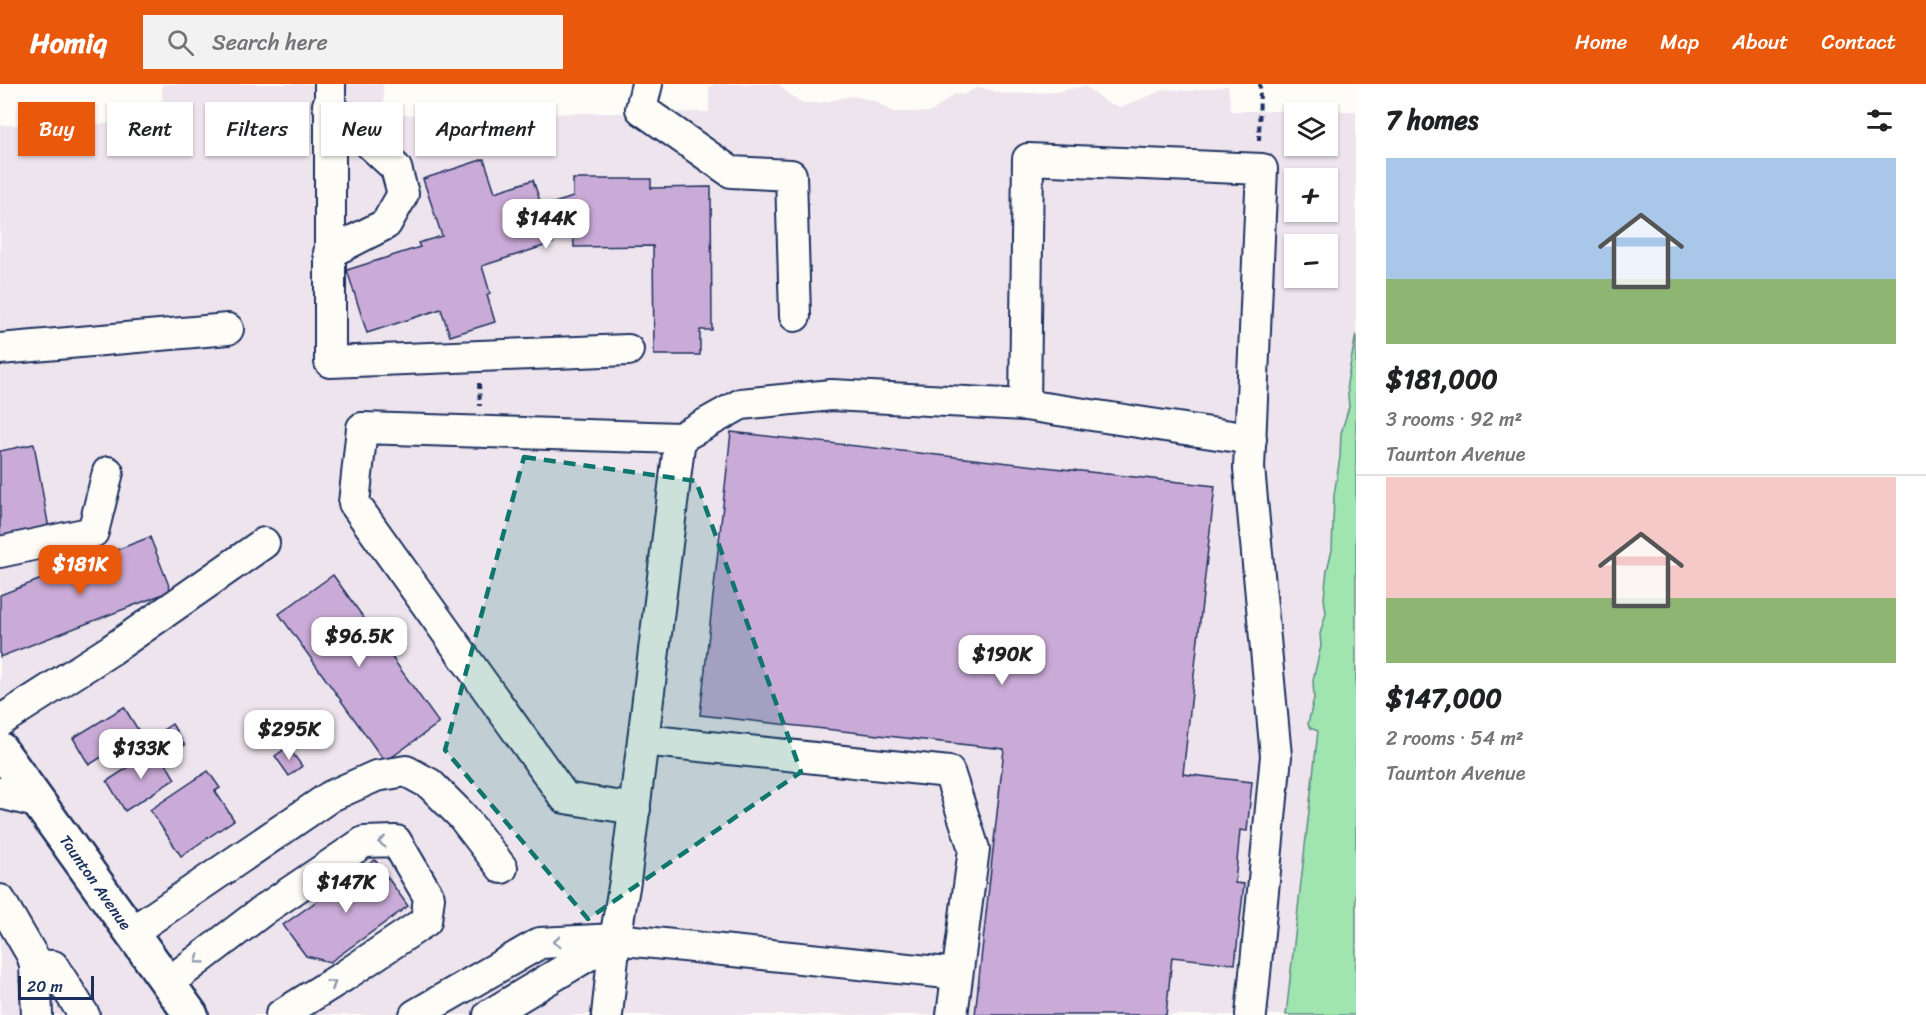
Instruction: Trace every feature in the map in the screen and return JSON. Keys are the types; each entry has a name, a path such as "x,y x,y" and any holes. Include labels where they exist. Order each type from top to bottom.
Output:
{"highway":[{"name":"Taunton Avenue","path":"0,749 191,1015"}],"lane":[{"path":"647,84 641,109 730,172 791,175 795,316"},
{"path":"329,95 330,362 628,350"},
{"path":"329,95 396,168 403,194 386,224 329,253"},
{"path":"1025,405 1028,159 1262,169 1249,468 1276,756 1251,1015"},
{"path":"0,349 228,329"},
{"path":"634,809 565,798 354,503 362,428 680,438 741,404 832,395 1025,405 1251,439"},
{"path":"607,1015 680,438"},
{"path":"0,552 93,532 108,472"},
{"path":"0,721 111,650 264,543"},
{"path":"643,740 949,772 974,849 952,1015"},
{"path":"132,932 331,796 376,776 406,771 430,784 462,816 502,868"},
{"path":"0,793 40,803"},
{"path":"168,983 265,909 364,842 396,841 429,897 426,921 281,1015"},
{"path":"0,900 32,955 35,965 37,1015"},
{"path":"489,1015 615,939"},
{"path":"415,1015 540,943 615,939 957,974"},
{"path":"35,965 53,966 84,1015"}],"path":[{"path":"1259,141 1260,84"},
{"path":"478,356 480,432"}],"highlighted area":[{"path":"524,457 696,481 801,772 588,919 445,750"}],"shaded area":[{"path":"162,84 383,84 384,102 321,102 321,156 403,156 403,115 415,115 415,156 556,156 556,113 709,112 709,87 714,84 779,84 791,96 803,103 819,103 852,96 875,101 893,112 931,112 955,94 963,95 979,87 1004,94 1056,92 1085,86 1106,102 1121,107 1166,89 1189,91 1228,86 1231,111 1284,111 1284,156 1338,156 1338,111 1356,111 1356,452 1307,1015 0,1015 0,125 18,125 18,156 95,156 95,124 107,124 107,156 193,156 193,102 162,102"}],"green space":[{"path":"1356,334 1356,1015 1286,1015 1318,731 1310,728 1308,724 1314,698 1313,680 1321,646 1320,634 1326,613 1324,598 1332,550 1334,495 1341,433 1349,407 1347,383"}],"building":[{"path":"484,159 495,192 533,180 542,207 573,197 573,179 651,179 651,188 711,187 712,330 700,330 700,355 654,355 653,246 574,247 573,223 549,231 553,243 482,266 495,322 450,336 441,309 367,333 347,270 420,247 418,243 442,236 423,179"},
{"path":"731,432 1215,486 1183,774 1252,782 1247,831 1240,830 1235,883 1244,884 1235,964 1172,957 1166,1015 975,1015 1004,749 700,715"},
{"path":"34,444 49,529 0,538 0,451"},
{"path":"150,537 171,591 0,657 0,595"},
{"path":"333,575 439,723 385,762 279,614"},
{"path":"124,707 140,733 89,765 73,738"},
{"path":"172,724 185,745 167,757 154,736"},
{"path":"288,747 302,766 289,776 275,756"},
{"path":"157,749 175,779 125,811 107,781"},
{"path":"208,771 220,788 215,791 234,820 181,856 150,810"},
{"path":"375,860 408,906 330,962 306,956 283,925"}]}
